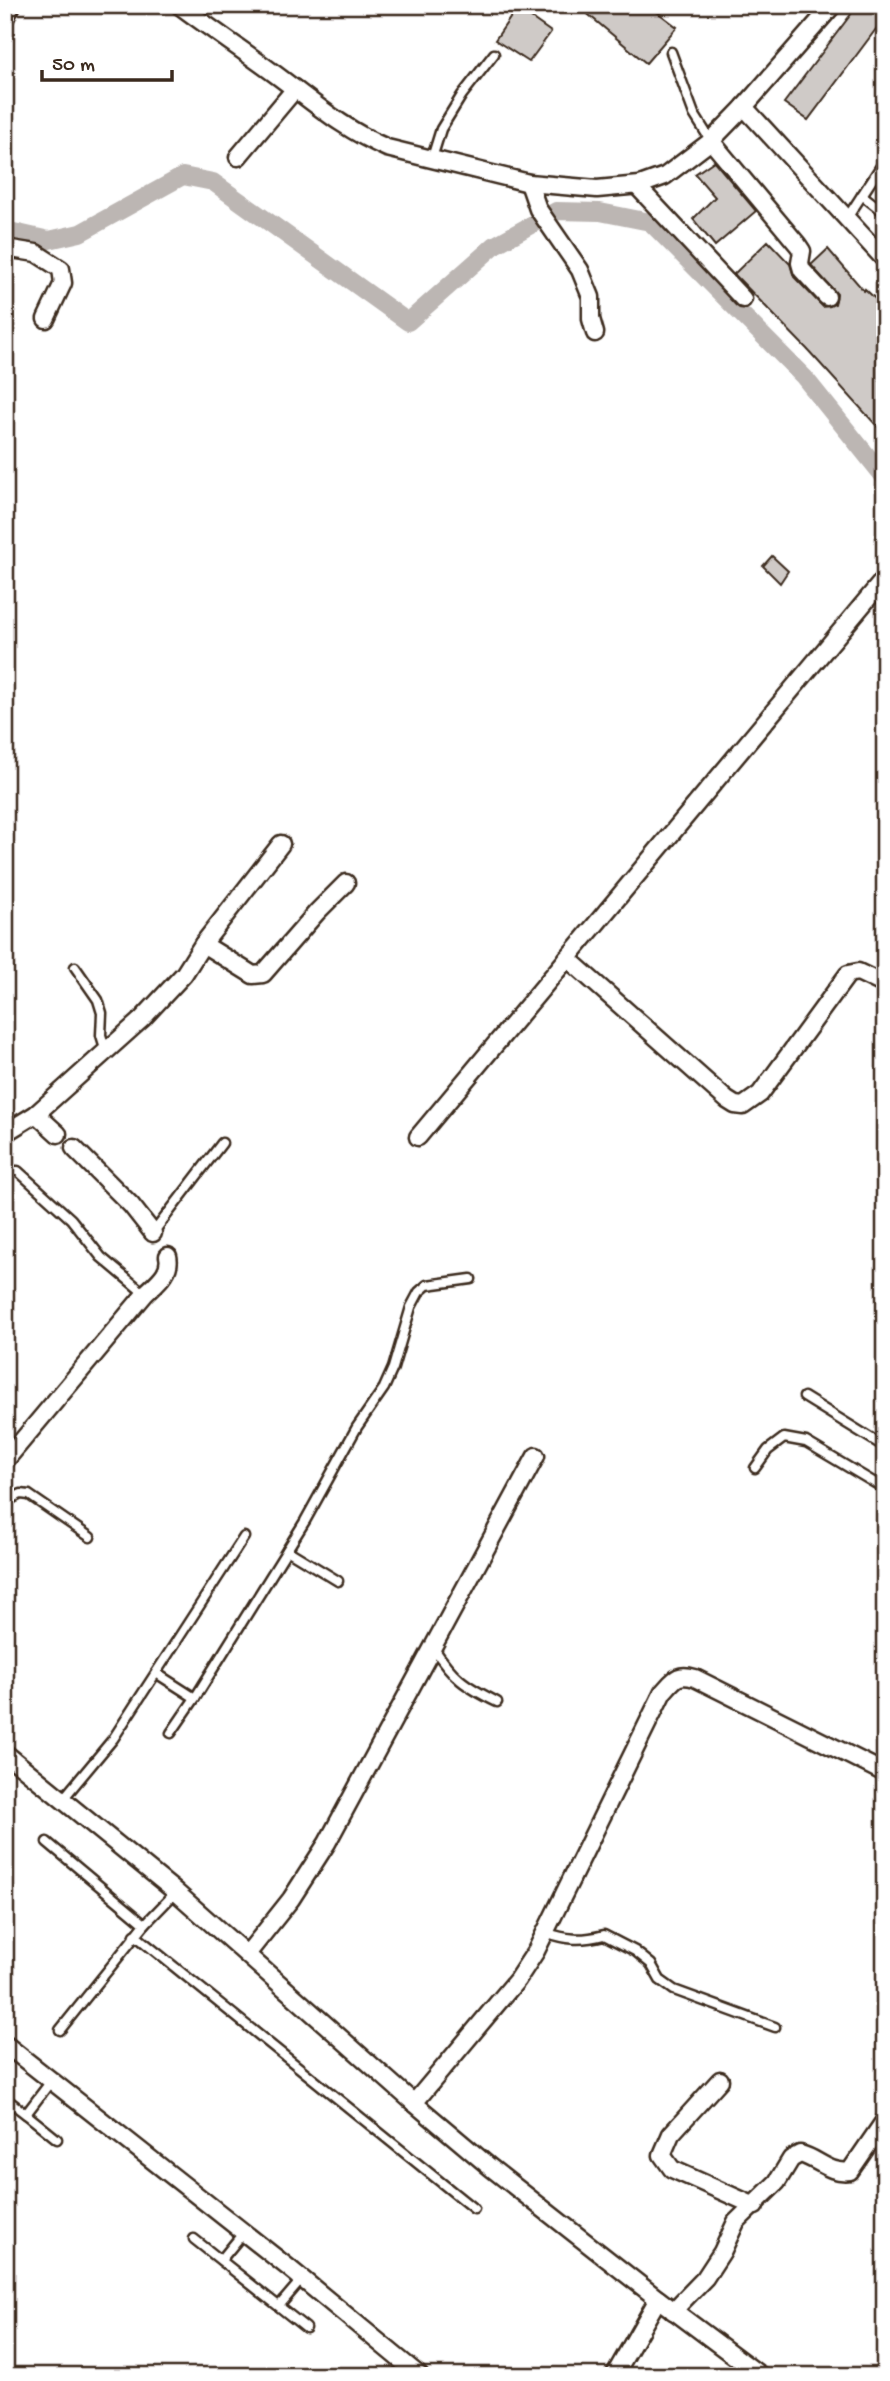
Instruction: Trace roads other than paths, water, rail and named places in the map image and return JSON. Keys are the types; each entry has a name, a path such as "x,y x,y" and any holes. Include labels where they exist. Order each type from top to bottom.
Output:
{"street":[{"path":"5,18 12,5"},
{"path":"190,8 335,121 365,139 387,148 530,183 597,190 637,186 665,176 711,141 833,5"},
{"path":"238,157 295,89"},
{"path":"744,107 885,260"},
{"path":"711,141 798,245 802,251 802,271 827,297"},
{"path":"530,183 538,209 580,270 591,297 591,319 595,333"},
{"path":"637,186 743,299"},
{"path":"5,248 36,253 61,269 63,283 46,318"},
{"path":"418,1137 885,578"},
{"path":"5,1133 36,1114 163,996 184,974 203,944 281,844"},
{"path":"203,944 253,975 263,974 346,883"},
{"path":"567,958 727,1100 743,1106 760,1094 848,974 858,972 885,985"},
{"path":"36,1114 58,1134"},
{"path":"74,1148 131,1205 153,1233"},
{"path":"5,1461 145,1294 166,1273 168,1256"},
{"path":"248,1954 291,1899 327,1843 536,1456"},
{"path":"414,2103 517,1980 545,1933 663,1692 675,1678 685,1675 695,1678 885,1773"},
{"path":"5,1753 176,1892 490,2167 657,2299 761,2376"},
{"path":"5,2044 303,2278 420,2376"},
{"path":"720,2080 671,2134 662,2155 671,2169 755,2206"},
{"path":"673,2311 705,2278 722,2252 736,2222 777,2182 791,2159 800,2154 830,2171 850,2172 885,2120"},
{"path":"614,2376 657,2299"}],"lane":[{"path":"671,52 694,114 711,141"},
{"path":"432,158 441,129 462,95 494,54"},
{"path":"847,218 885,160"},
{"path":"862,195 885,213"},
{"path":"75,967 98,999 102,1013 101,1035 106,1051"},
{"path":"153,1233 222,1143"},
{"path":"5,1171 18,1171 41,1191 71,1219 100,1257 145,1294"},
{"path":"171,1733 287,1550 357,1427 384,1388 393,1368 411,1307 419,1292 427,1285 471,1279"},
{"path":"804,1397 885,1447"},
{"path":"755,1468 768,1450 784,1438 806,1443 885,1489"},
{"path":"5,1502 21,1494 29,1495 90,1537"},
{"path":"63,1799 113,1739 244,1537"},
{"path":"287,1550 338,1581"},
{"path":"433,1647 449,1672 468,1688 497,1702"},
{"path":"156,1673 195,1698"},
{"path":"47,1842 145,1924"},
{"path":"60,2030 135,1935 176,1892"},
{"path":"545,1933 567,1940 583,1940 604,1935 635,1951 651,1964 660,1980 674,1990 775,2027"},
{"path":"135,1935 474,2209"},
{"path":"26,2114 52,2080"},
{"path":"5,2098 57,2139"},
{"path":"221,2260 244,2232"},
{"path":"194,2239 306,2328"},
{"path":"279,2306 303,2278"}],"waterway":[{"path":"5,230 49,240 80,233 183,176 213,182 408,322 495,245 556,211 600,212 650,222 804,377 885,478"}]}
